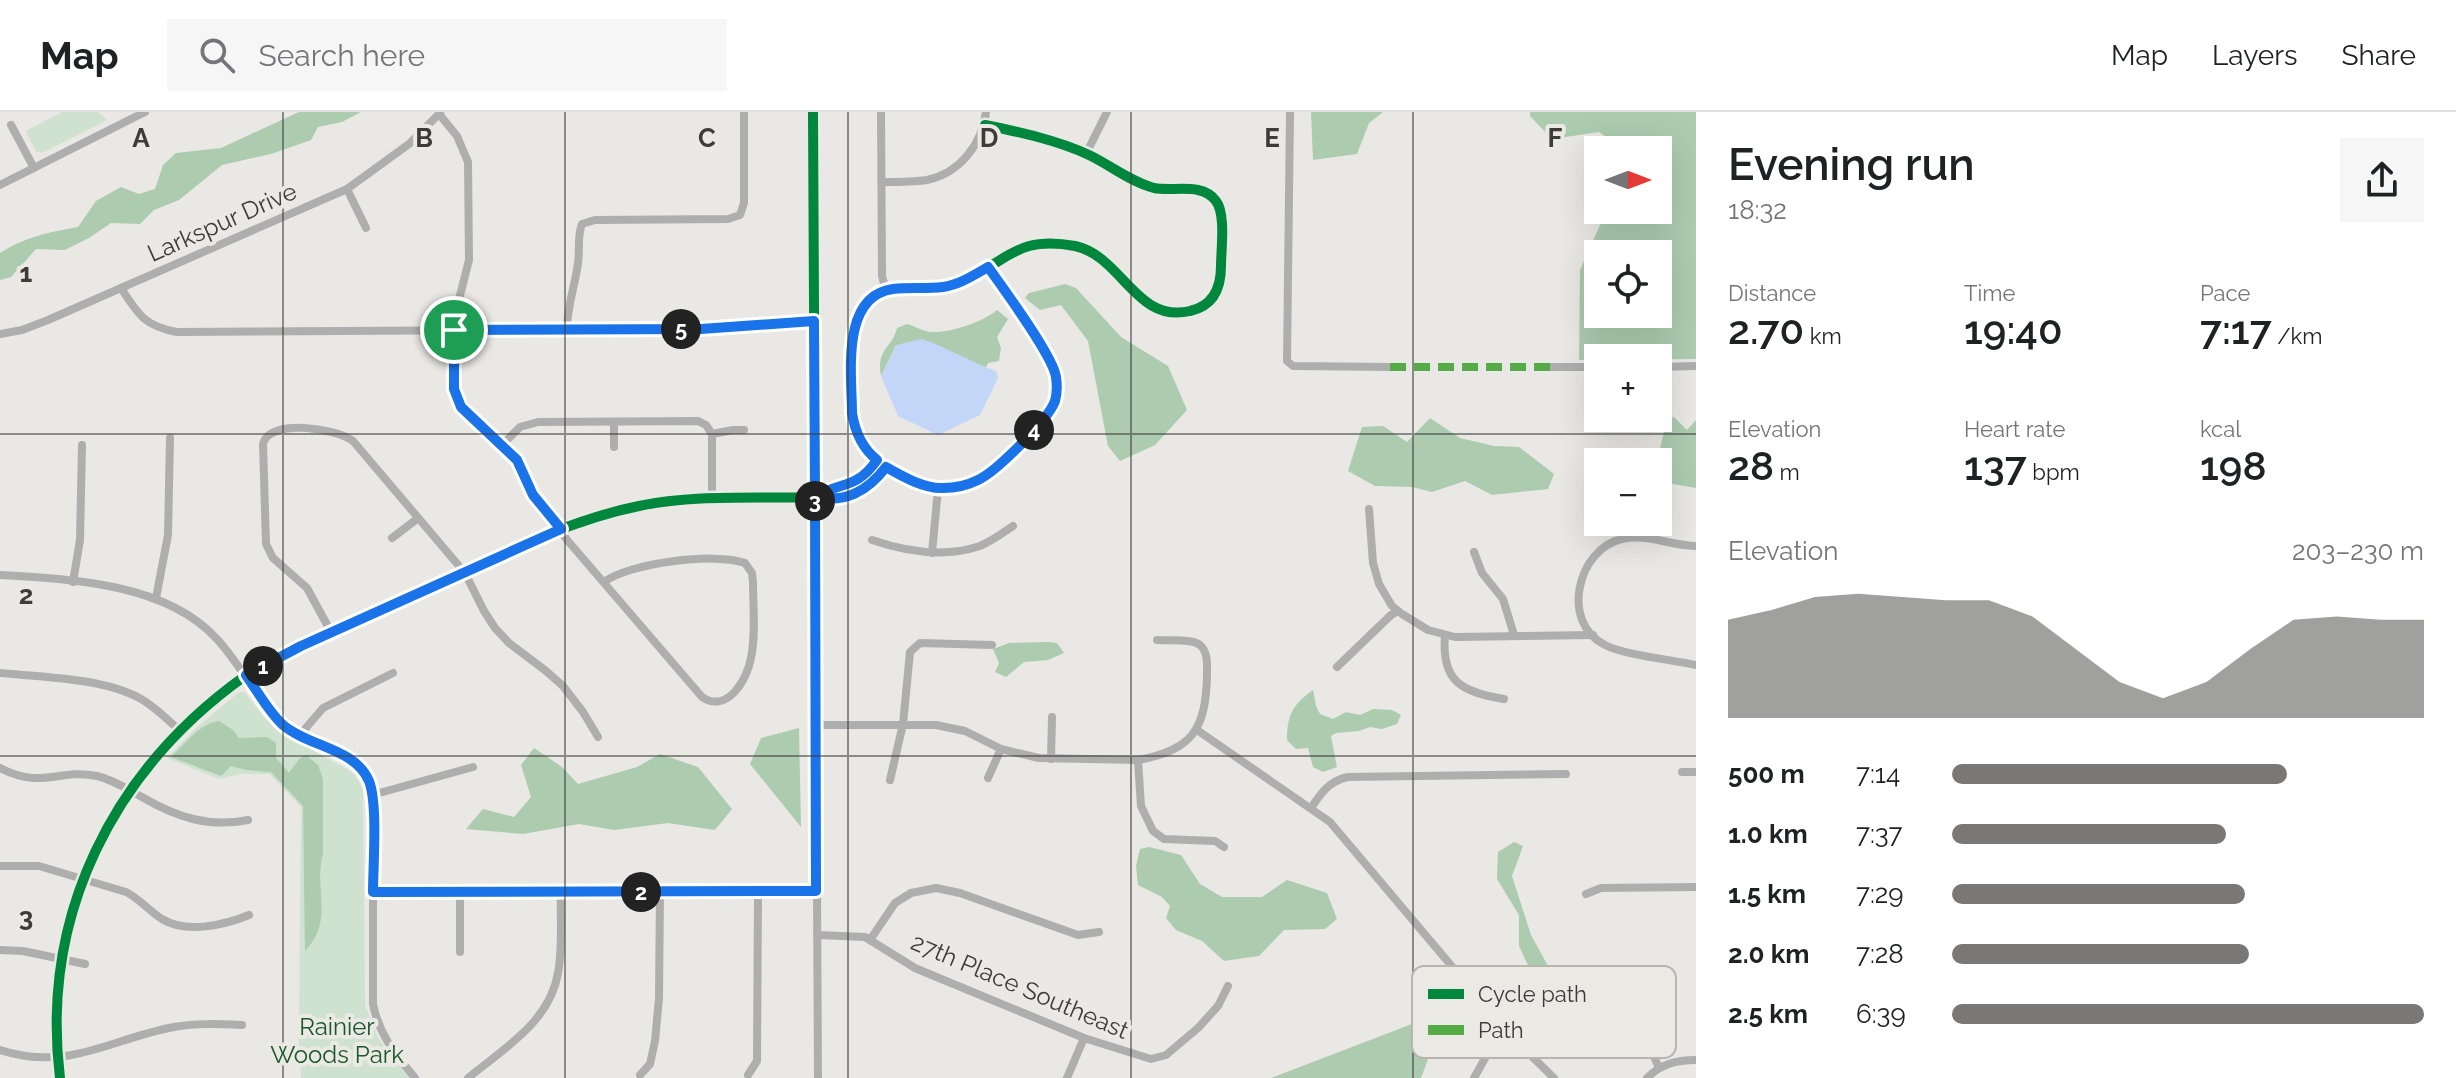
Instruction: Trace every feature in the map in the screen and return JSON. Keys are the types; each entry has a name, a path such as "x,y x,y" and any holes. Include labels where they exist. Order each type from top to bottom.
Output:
{"street":[{"path":"0,185 145,112"},
{"path":"567,329 582,224 595,220 728,219 740,215 744,203 744,112"},
{"path":"813,112 818,1078"},
{"path":"881,112 882,276 886,291"},
{"path":"883,182 927,180 965,159 985,125 986,112"},
{"path":"1086,154 1107,112"},
{"path":"1290,112 1286,356 1289,364 1390,367"},
{"path":"440,113 457,136 468,162 469,260 455,310 454,330 457,398 466,414 517,460 533,495 604,582 702,697 711,702 725,701 733,695 752,656 753,582 745,563 731,560 674,561 627,569 604,582"},
{"name":"Larkspur Drive","path":"0,334 22,330 347,189 409,144 440,113"},
{"path":"11,125 34,168"},
{"path":"985,125 1057,143 1151,187 1203,191 1215,199 1222,219 1221,281 1209,302 1202,308 1187,312 1158,310 1140,297 1103,260 1085,249 1049,243 1032,245 1002,257 960,282 944,287 886,291 862,310 856,318 853,332 854,424 862,443 886,467 938,489 976,481 1001,463 1048,413 1055,399 1056,374 1051,361 988,267"},
{"path":"347,189 366,228"},
{"path":"121,288 146,321 177,332 701,329 814,321"},
{"path":"1672,367 1696,366"},
{"path":"1551,367 1584,367"},
{"path":"502,445 520,427 532,423 698,421 706,425 712,434 712,500"},
{"path":"614,422 614,447"},
{"path":"331,632 307,588 273,558 266,544 263,444 268,434 280,429 335,431 350,438 465,573 495,628 563,686 598,737"},
{"path":"712,434 744,430"},
{"path":"156,598 168,535 170,438"},
{"path":"73,582 80,540 82,445"},
{"path":"815,497 857,481 877,460"},
{"path":"60,1078 57,1003 62,959 83,880 103,835 130,790 179,730 246,675 331,632 561,529 596,517 671,501 815,497 831,501 856,494 886,467"},
{"path":"932,553 938,489"},
{"path":"1369,509 1371,546 1383,591 1398,611 1428,630 1445,635 1593,635"},
{"path":"392,538 417,519"},
{"path":"872,540 932,553 954,552 978,546 1013,526"},
{"path":"1696,546 1628,538 1613,541 1598,550 1584,573 1579,599 1582,618 1593,635 1605,645 1696,665"},
{"path":"1474,552 1482,573 1499,592 1507,607 1514,635"},
{"path":"0,575 134,591 176,607 207,629 246,675 269,710 299,736 351,759 361,768 372,795 374,1012 387,1043 415,1078"},
{"path":"1337,667 1398,611"},
{"path":"1445,635 1446,663 1453,678 1471,692 1504,699"},
{"path":"816,725 936,725 957,729 1001,749 1039,758 1138,760 1172,751 1197,730 1206,707 1207,656 1202,647 1196,642 1157,640"},
{"path":"890,780 903,724 908,658 914,648 920,643 992,645"},
{"path":"0,673 122,690 148,704 179,730"},
{"path":"299,736 323,708 393,673"},
{"path":"1051,759 1052,717"},
{"path":"1197,730 1330,822 1452,966"},
{"path":"988,778 1001,749"},
{"path":"1138,760 1141,806 1153,831 1164,839 1215,841 1224,847"},
{"path":"372,795 473,767"},
{"path":"0,768 19,777 36,780 76,775 98,777 191,820 218,824 248,820"},
{"path":"1682,772 1696,772"},
{"path":"1311,808 1325,788 1336,780 1348,777 1566,774"},
{"path":"0,866 39,866 132,895 171,924 199,926 229,923 249,915"},
{"path":"1586,894 1601,888 1696,887"},
{"path":"870,940 895,903 911,893 936,888 960,893 1078,935 1099,932"},
{"path":"373,892 816,891"},
{"path":"460,892 460,952"},
{"path":"468,1078 528,1029 548,1002 560,962 561,892"},
{"path":"640,1075 650,1064 655,1041 659,998 660,892"},
{"path":"748,1075 757,1061 758,892"},
{"name":"27th Place Southeast","path":"817,935 854,935 870,940 915,968 1084,1038 1145,1058 1162,1057 1211,1016 1228,986"},
{"path":"0,950 23,951 85,964"},
{"path":"0,1050 22,1056 58,1058 89,1053 176,1027 242,1025"},
{"path":"1067,1078 1084,1038"},
{"path":"1474,1078 1485,1058"},
{"path":"1534,1058 1554,1078"},
{"path":"1655,1058 1659,1068"},
{"path":"1647,1078 1673,1062 1696,1060"}],"green space":[{"path":"62,112 98,112 107,120 44,152 36,152 26,131"},
{"path":"299,112 361,112 342,122 318,127 311,140 271,154 222,165 179,200 154,210 140,224 111,223 65,250 36,249 11,277 0,280 0,253 38,236 78,227 96,201 121,187 139,194 155,189 163,165 176,153 221,148"},
{"path":"1311,112 1383,112 1369,123 1357,154 1313,160"},
{"path":"1530,112 1696,112 1696,359 1672,359 1672,344 1584,344 1584,360 1579,360 1580,270 1584,261 1584,328 1672,328 1672,240 1593,240 1601,224 1672,224 1672,136 1605,136 1599,132 1552,139 1530,116"},
{"path":"1065,284 1076,288 1121,337 1168,366 1187,410 1155,445 1120,461 1108,446 1088,341 1061,305 1040,310 1025,298 1029,293"},
{"path":"997,310 1008,319 997,337 1001,348 999,361 988,363 986,367 896,345 881,376 883,354 897,328 907,324 929,332 948,331"},
{"path":"1430,418 1460,438 1494,446 1519,447 1554,474 1548,489 1492,495 1465,481 1432,492 1412,487 1375,486 1348,471 1362,427 1383,426 1407,442"},
{"path":"1672,418 1687,430 1696,420 1696,488 1672,484 1672,448 1660,448 1664,432 1672,432"},
{"path":"1009,643 1057,643 1064,653 1048,660 1024,662 1006,677 995,672 999,663 993,649"},
{"path":"1313,690 1320,714 1333,719 1346,712 1360,715 1373,709 1392,710 1401,715 1397,724 1382,729 1370,727 1331,736 1337,767 1323,772 1313,767 1308,748 1296,749 1287,740 1292,711"},
{"name":"Rainier Woods Park","path":"243,692 262,715 286,736 347,769 363,789 365,1005 378,1038 409,1078 301,1078 301,807 270,774 239,774 219,779 167,758 195,729"},
{"path":"219,721 239,738 267,737 276,743 276,758 289,773 306,755 318,765 323,779 322,904 319,928 305,951 303,806 271,772 231,766 221,776 171,757 199,730"},
{"path":"799,728 801,827 750,764 761,738"},
{"path":"534,748 562,767 578,784 637,767 660,754 698,767 732,809 715,830 668,823 614,830 579,824 523,834 466,829 483,809 514,817 531,797 521,765"},
{"path":"1514,842 1523,846 1512,876 1531,935 1548,966 1528,966 1519,946 1519,915 1497,879 1498,852"},
{"path":"1149,847 1181,855 1200,884 1222,897 1262,897 1287,880 1327,893 1337,919 1325,929 1284,930 1259,956 1224,961 1202,941 1176,930 1166,918 1170,906 1162,897 1138,885 1136,866 1140,849"},
{"path":"1412,1024 1412,1058 1428,1058 1421,1078 1271,1078"}],"water":[{"path":"922,339 996,371 998,378 980,415 938,435 898,416 881,376 896,345"}],"marked path":[{"path":"1390,367 1551,367"}],"cycle path":[{"path":"813,112 815,497"},
{"path":"985,125 1077,150 1154,188 1196,190 1210,195 1219,207 1222,232 1221,274 1217,289 1205,305 1190,311 1171,312 1156,308 1091,252 1055,244 1026,247 956,283 934,288 886,291 873,297 864,307 854,333 852,413 855,427 862,443 880,462 903,477 927,487 954,488 985,476 1036,427 1054,400 1056,379 1053,367 988,267"},
{"path":"60,1078 57,1018 62,960 75,904 96,851 123,802 158,756 198,714 245,676 339,629 530,542 584,521 639,506 682,500 846,497 863,489 886,467"}],"route":[{"path":"454,330 454,389 461,407 517,460 533,495 561,529 301,646 246,675 269,710 283,724 299,736 351,759 368,779 373,809 373,892 816,891 815,497 857,481 877,460 862,443 852,413 853,332 856,318 868,303 886,291 944,287 988,267 1051,361 1057,379 1053,405 1041,422 981,479 938,489 886,467 866,488 847,498 831,501 815,497 814,321 701,329 454,330"}]}
